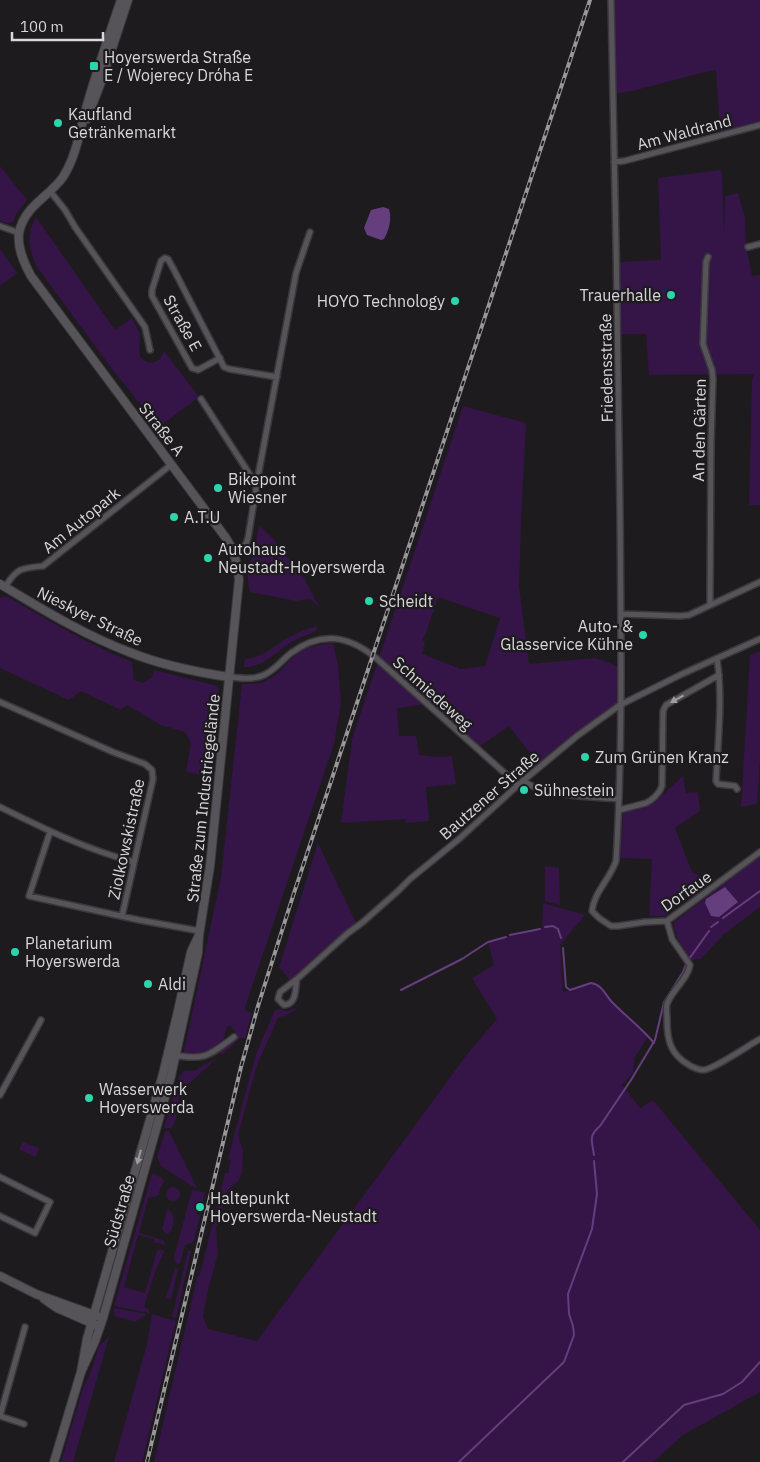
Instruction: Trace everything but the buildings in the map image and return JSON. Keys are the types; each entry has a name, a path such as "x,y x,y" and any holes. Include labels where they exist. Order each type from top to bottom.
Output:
{"main road":[{"path":"19,233 23,220 32,207 63,177 70,165 121,0"},
{"path":"81,131 92,108 128,0"},
{"name":"Straße A","path":"19,233 20,248 31,276 128,408 172,464 226,538 234,552 239,580 230,677"},
{"name":"Nieskyer Straße","path":"2,586 82,630 129,652 177,667 230,677"},
{"name":"Straße zum Industriegelände","path":"172,1054 191,952 199,933 210,866 230,677"},
{"name":"Südstraße","path":"54,1462 93,1319 172,1054"},
{"name":"Südstraße","path":"80,1372 102,1322 148,1161 172,1054"},
{"path":"0,1276 36,1294 102,1322"}],"street":[{"name":"Friedensstraße","path":"592,911 599,891 616,862 619,810 621,614 618,337 611,0"},
{"name":"Am Waldrand","path":"614,162 760,125"},
{"path":"50,191 145,327 150,350"},
{"path":"0,226 19,233"},
{"path":"234,552 246,544 248,538 256,484 296,273 310,232"},
{"path":"748,247 760,244"},
{"name":"An den Gärten","path":"708,257 706,262 703,344 712,370 713,379 710,605"},
{"name":"Straße E","path":"220,358 198,370 192,368 152,296 161,261 165,258 168,259 174,270 220,358 224,367 277,377"},
{"path":"201,399 256,484"},
{"name":"Am Autopark","path":"2,586 17,571 44,566 172,464"},
{"path":"621,614 689,615 760,582"},
{"name":"Schmiedeweg","path":"322,639 332,638 348,641 369,653 518,785"},
{"name":"Straße zum Industriegelände","path":"230,677 252,678 262,676 276,668 296,650 322,639"},
{"name":"Bautzener Straße","path":"297,979 294,998 288,1005 284,1005 278,999 280,992 348,933 364,922 410,879 577,736 620,705 760,639"},
{"path":"717,658 719,675 716,781 718,784 735,786 737,788"},
{"path":"619,810 646,804 661,789 664,710 666,705 719,675"},
{"name":"Ziolkowskistraße","path":"0,702 150,767 154,774 122,916"},
{"path":"525,781 528,785 558,793 619,799"},
{"path":"0,808 91,849 134,862"},
{"name":"Ziolkowskistraße","path":"50,832 29,896 199,933"},
{"name":"Dorfaue","path":"592,911 611,926 645,922 667,922 760,852"},
{"path":"667,922 672,939 690,965 666,1009 667,1031 675,1054 692,1067 703,1070 715,1066 760,1039"},
{"path":"0,1095 40,1020"},
{"path":"172,1054 198,1058 207,1056 214,1053 234,1037"},
{"path":"0,1177 50,1202 35,1233 0,1216"},
{"path":"24,1327 0,1416 24,1424"}],"shaded area":[{"path":"611,0 760,0 760,123 720,132 716,70 614,94"},
{"path":"0,166 27,200 16,214 13,222 0,221"},
{"path":"720,170 722,173 724,235 725,196 738,193 745,218 746,245 752,276 760,275 760,505 749,505 752,380 754,374 649,375 646,334 620,334 619,262 661,260 658,178"},
{"path":"383,207 389,209 390,221 386,236 381,240 367,235 364,228 371,210"},
{"path":"36,217 115,330 132,318 140,334 139,353 141,358 153,363 160,359 164,351 199,397 159,427 112,369 37,267 30,242 31,230"},
{"path":"0,249 17,273 0,286"},
{"path":"463,406 526,423 519,586 529,664 595,658 621,668 620,705 541,767 509,726 477,748 427,704 397,708 399,736 416,736 419,755 452,756 456,784 426,787 429,821 406,823 405,819 341,823 352,739","holes":["438,597 500,618 485,666 461,669 422,654 425,642 422,640"]},
{"path":"259,525 275,541 304,578 319,607 310,599 296,601 250,592 248,567 254,553"},
{"path":"6,596 84,640 132,662 134,680 143,683 152,677 154,670 218,687 219,699 215,710 208,776 186,772 191,743 185,732 161,725 127,705 121,710 81,691 69,700 0,668 0,598"},
{"path":"317,626 316,631 290,643 265,661 244,667 245,659 262,654 287,638"},
{"path":"333,643 338,665 341,702 334,744 244,1010 252,1013 245,1038 240,1038 222,1055 220,1052 238,1036 230,1025 226,1028 222,1044 205,1054 183,1056 221,877 242,684 266,681 278,673 293,657 302,651"},
{"path":"760,651 760,762 757,804 741,807 750,655"},
{"path":"683,776 686,793 698,792 700,811 675,828 692,872 702,877 666,916 649,916 652,859 620,858 623,813 654,803"},
{"path":"318,843 356,923 290,980 279,967"},
{"path":"760,856 760,907 724,934 701,959 691,960 677,938 673,923"},
{"path":"545,866 559,868 560,905 545,901"},
{"path":"725,887 738,902 719,917 711,916 705,903 706,899"},
{"path":"543,903 585,915 560,945 563,992 595,983 648,1037 635,1057 633,1073 622,1085 640,1108 653,1100 760,1230 760,1392 683,1435 653,1462 154,1462 197,1278 200,1274 225,1173 228,1173 231,1160 228,1159 256,1054 275,1010 287,1011 295,1008 296,1010 278,1018 257,1065 238,1135 243,1151 242,1173 238,1181 228,1190 216,1228 218,1253 203,1317 208,1329 257,1341 468,1053 497,1019 472,978 494,965 488,942 542,928"},
{"path":"216,1058 180,1092 176,1119 172,1128 164,1128 179,1077 184,1071 196,1070"},
{"path":"165,1131 169,1131 197,1188 161,1166 157,1157"},
{"path":"23,1142 39,1148 35,1157 19,1149"},
{"path":"152,1173 162,1178 164,1182 159,1194 148,1198 139,1233 163,1240 166,1245 154,1242 154,1239 138,1235 124,1287 145,1293 157,1251 163,1250 165,1254 163,1253 153,1278 144,1307 149,1309 149,1313 114,1306"},
{"path":"170,1187 176,1187 180,1194 176,1201 170,1201 166,1197 166,1191"},
{"path":"192,1190 205,1193 197,1214 200,1215 194,1240 192,1243 185,1245 180,1264 175,1263 174,1257"},
{"path":"169,1210 174,1222 169,1233 166,1234 162,1229 167,1211"},
{"path":"188,1251 191,1251 176,1318 172,1317"},
{"path":"175,1268 178,1269 171,1299 166,1298"},
{"path":"113,1309 146,1315 135,1322 115,1316"},
{"path":"152,1314 176,1321 142,1462 114,1462 147,1344"},
{"path":"109,1337 73,1462 61,1462 83,1388 90,1374 99,1346"}],"waterway":[{"path":"723,918 760,891"},
{"path":"711,927 718,922"},
{"path":"545,927 553,926 558,929 561,938"},
{"path":"510,935 540,929"},
{"path":"689,959 709,931"},
{"path":"401,990 462,959 488,942 506,937"},
{"path":"563,948 566,987 570,990 591,983 598,985 611,1001 654,1043"},
{"path":"594,1155 592,1136 631,1080 655,1040 664,1002 686,964"},
{"path":"459,1462 564,1362 574,1335 569,1314 568,1294 592,1229 597,1194 594,1161"},
{"path":"623,1462 684,1405 723,1394 742,1382 760,1362"}],"railway":[{"path":"147,1462 241,1067 258,1006 590,0"}],"place":[{"name":"Hoyerswerda Straße E / Wojerecy Dróha E","path":"94,66"},
{"name":"Kaufland Getränkemarkt","path":"58,123"},
{"name":"Trauerhalle","path":"671,295"},
{"name":"HOYO Technology","path":"455,301"},
{"name":"Bikepoint Wiesner","path":"218,488"},
{"name":"A.T.U","path":"174,517"},
{"name":"Autohaus Neustadt-Hoyerswerda","path":"208,558"},
{"name":"Scheidt","path":"369,601"},
{"name":"Auto- & Glasservice Kühne","path":"643,635"},
{"name":"Zum Grünen Kranz","path":"585,757"},
{"name":"Sühnestein","path":"524,790"},
{"name":"Planetarium Hoyerswerda","path":"15,952"},
{"name":"Aldi","path":"148,984"},
{"name":"Wasserwerk Hoyerswerda","path":"89,1098"},
{"name":"Haltepunkt Hoyerswerda-Neustadt","path":"200,1207"}]}
